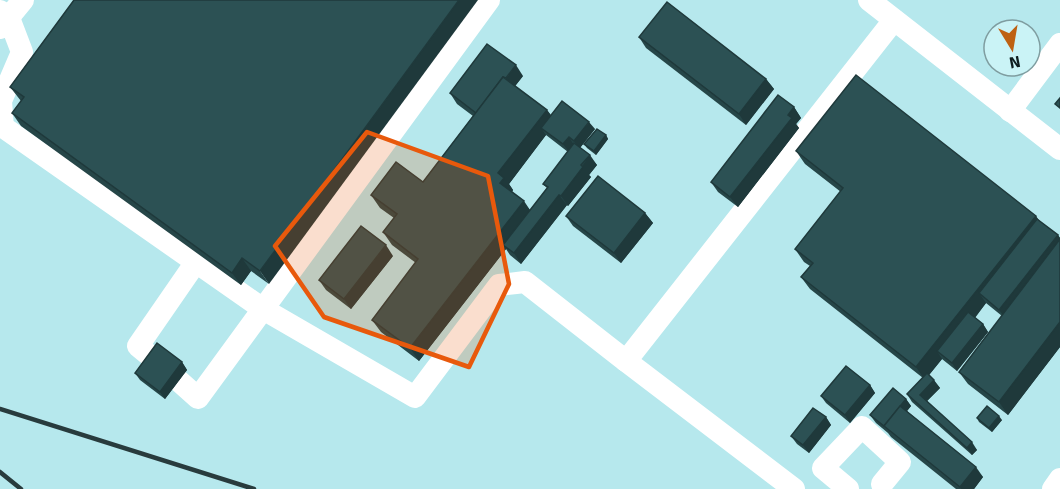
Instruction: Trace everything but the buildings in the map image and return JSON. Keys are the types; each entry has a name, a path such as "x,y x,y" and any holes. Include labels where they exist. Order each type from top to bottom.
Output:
{"lane":[{"path":"23,0 3,19 22,52 1,101 3,127 263,309 414,397 499,285 525,282 626,362 794,489"},
{"path":"179,381 198,398 489,0"},
{"path":"869,0 1060,150"},
{"path":"626,362 894,20"},
{"path":"1011,111 1060,44"},
{"path":"155,360 138,346 196,262"},
{"path":"848,489 823,468 862,426 900,462 882,487"},
{"path":"1053,489 1060,479"}],"highlighted area":[{"path":"367,132 488,176 509,284 469,367 324,317 275,246"}],"shaded area":[{"path":"0,0 1060,0 1060,489 0,489"}],"railway":[{"path":"0,409 254,489"},
{"path":"0,472 21,489"}]}
